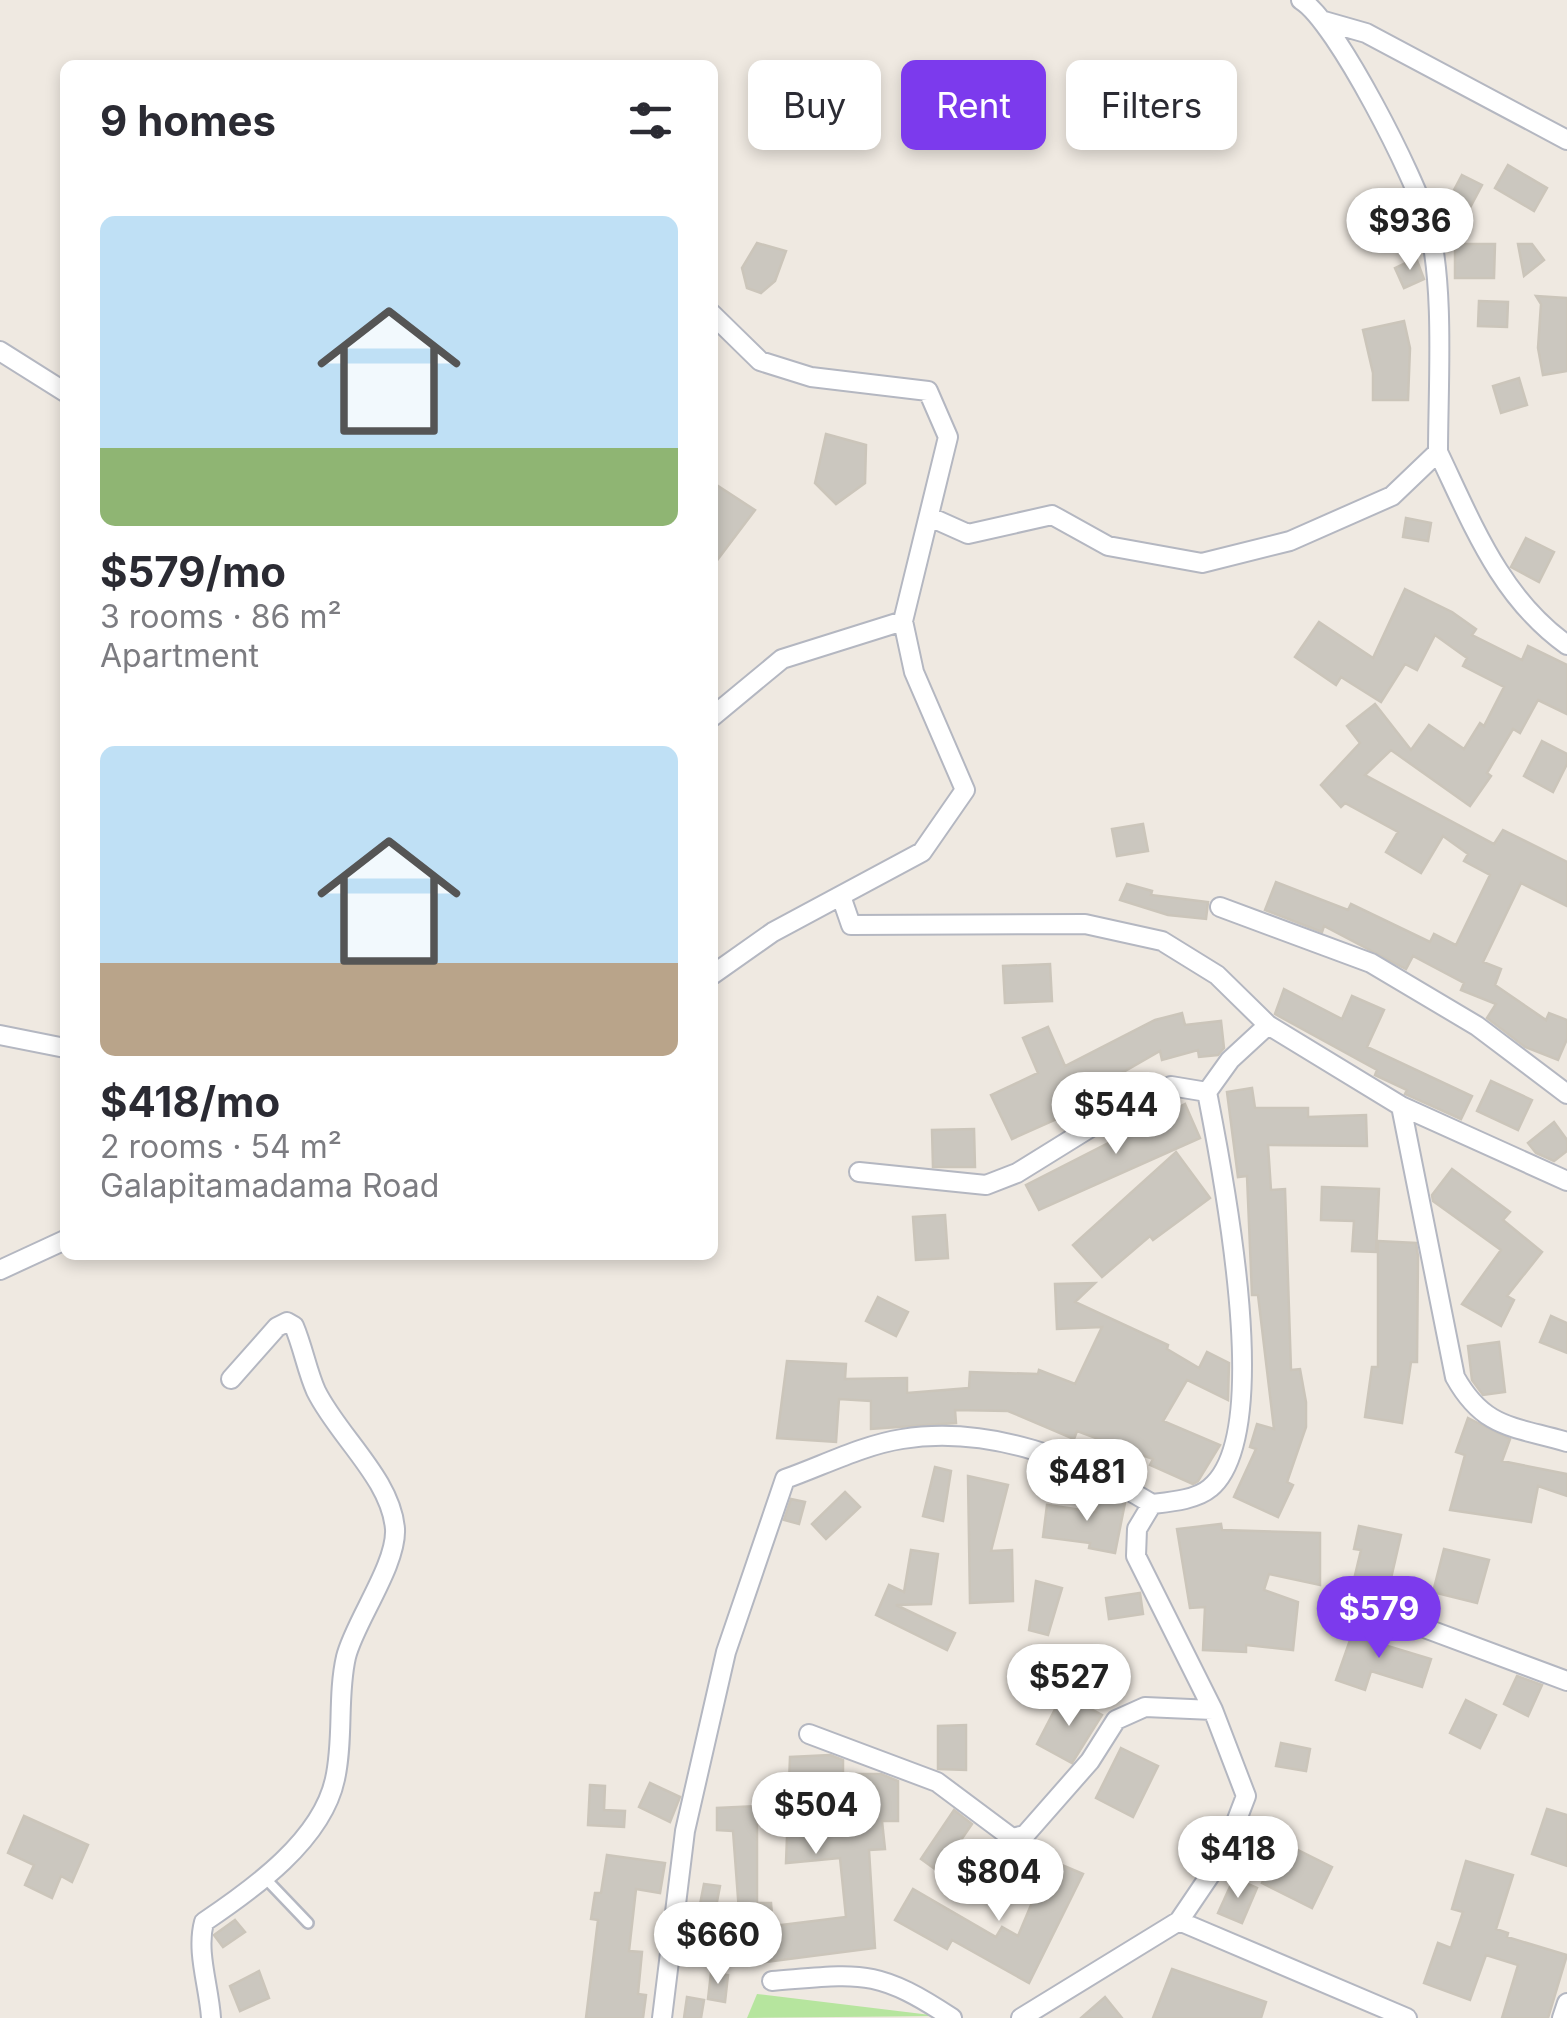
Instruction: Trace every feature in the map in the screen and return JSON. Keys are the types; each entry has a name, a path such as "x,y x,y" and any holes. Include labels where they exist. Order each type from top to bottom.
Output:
{"street":[{"path":"1301,0 1317,10 1358,74 1428,224 1437,312 1438,452 1494,571 1537,624 1567,645"},
{"path":"1324,21 1366,33 1567,140"},
{"path":"718,320 760,361 811,376 928,391 948,437 936,521 904,621 914,672 965,790 922,852 842,899 773,932 718,971"},
{"path":"0,351 60,389"},
{"path":"936,521 968,534 1052,515 1108,546 1202,563 1290,541 1392,496 1438,452"},
{"path":"718,712 782,658 904,621"},
{"path":"842,899 851,924 1085,924 1162,941 1216,975 1268,1025 1402,1106 1567,1181"},
{"path":"1220,908 1370,963 1477,1026 1567,1094"},
{"path":"662,2018 685,1831 726,1652 785,1479 902,1439 962,1439 1034,1449 1079,1464 1152,1504 1179,1500 1210,1488 1231,1454 1241,1418 1243,1375 1229,1202 1208,1092 1230,1060 1268,1025"},
{"path":"0,1034 60,1047"},
{"path":"859,1172 986,1185 1017,1173 1117,1111 1172,1086 1208,1092"},
{"path":"1402,1106 1455,1376 1471,1406 1493,1420 1567,1442"},
{"path":"0,1270 60,1242"},
{"path":"211,2018 208,1976 199,1942 204,1922 294,1849 324,1807 335,1780 346,1655 370,1609 396,1532 385,1496 315,1389 294,1326 287,1322 277,1327 231,1379"},
{"path":"1021,2018 1179,1921 1222,1856 1246,1796 1212,1710 1136,1556 1138,1529 1152,1504"},
{"path":"1394,1617 1567,1681"},
{"path":"809,1734 937,1782 1012,1838 1025,1835 1051,1806 1090,1761 1116,1720 1144,1707 1212,1710"},
{"path":"1179,1921 1407,2018"},
{"path":"772,1981 873,1977 902,1985 952,2018"},
{"path":"1562,2018 1567,2004"}],"lane":[{"path":"263,1876 308,1922"}],"green space":[{"path":"757,1994 939,2016 747,2018"}],"building":[{"path":"1508,165 1547,188 1534,211 1495,188"},
{"path":"1462,175 1482,185 1465,217 1445,207"},
{"path":"757,243 786,251 775,281 761,293 747,288 742,268"},
{"path":"1455,244 1495,244 1494,278 1455,278"},
{"path":"1518,244 1532,244 1544,260 1524,276"},
{"path":"1416,258 1424,279 1404,288 1395,268"},
{"path":"1536,296 1567,298 1567,371 1543,375 1538,348 1541,304"},
{"path":"1479,301 1508,302 1507,327 1478,326"},
{"path":"1404,321 1410,348 1408,400 1373,400 1373,373 1363,330"},
{"path":"1519,378 1527,405 1501,413 1493,386"},
{"path":"826,434 866,445 865,483 836,504 815,483"},
{"path":"718,486 755,510 718,559"},
{"path":"1406,518 1431,523 1428,541 1403,537"},
{"path":"1526,538 1554,552 1539,582 1511,567"},
{"path":"1405,589 1452,612 1476,629 1472,635 1522,660 1528,646 1567,665 1567,714 1538,700 1520,733 1513,729 1487,773 1491,776 1470,806 1391,750 1365,775 1494,844 1503,830 1567,862 1567,906 1521,883 1483,962 1501,969 1495,985 1546,1020 1549,1013 1567,1020 1567,1039 1558,1060 1525,1047 1487,1018 1496,1004 1461,990 1464,983 1413,956 1406,969 1324,926 1322,932 1265,910 1276,882 1348,910 1351,904 1430,942 1434,934 1456,945 1490,875 1464,861 1468,854 1443,836 1421,873 1386,852 1398,832 1345,803 1341,807 1321,785 1360,743 1347,726 1375,704 1411,750 1429,725 1464,749 1480,723 1484,726 1504,687 1463,666 1467,658 1435,635 1417,670 1405,664 1381,702 1341,677 1336,685 1295,657 1319,622 1373,658"},
{"path":"1542,741 1567,754 1567,764 1553,792 1524,776"},
{"path":"1143,824 1148,851 1117,856 1112,829"},
{"path":"1127,884 1152,891 1151,895 1208,902 1206,919 1168,915 1120,900"},
{"path":"1050,964 1052,1001 1005,1003 1003,966"},
{"path":"1284,989 1342,1019 1352,996 1384,1010 1367,1047 1472,1096 1461,1119 1405,1094 1407,1090 1375,1075 1377,1070 1275,1014"},
{"path":"1182,1013 1185,1025 1221,1021 1224,1048 1218,1055 1199,1057 1198,1050 1162,1060 1160,1051 1120,1074 1126,1088 1012,1139 991,1095 1038,1073 1023,1038 1048,1027 1065,1066 1155,1020"},
{"path":"1491,1081 1532,1100 1518,1130 1477,1111"},
{"path":"1252,1088 1255,1108 1308,1108 1308,1117 1366,1115 1367,1146 1268,1145 1271,1190 1285,1189 1291,1370 1300,1369 1306,1402 1306,1427 1287,1482 1293,1485 1278,1517 1234,1497 1256,1449 1250,1447 1257,1424 1274,1429 1258,1295 1252,1295 1247,1176 1238,1177 1227,1092"},
{"path":"1185,1104 1200,1138 1039,1210 1026,1185"},
{"path":"1554,1122 1567,1140 1567,1151 1554,1161 1536,1153 1528,1143"},
{"path":"974,1129 975,1167 933,1167 932,1130"},
{"path":"1176,1152 1210,1198 1153,1240 1150,1236 1102,1277 1073,1245"},
{"path":"1452,1169 1510,1212 1503,1220 1542,1252 1507,1296 1514,1300 1501,1326 1462,1304 1501,1250 1433,1201 1432,1195"},
{"path":"1322,1187 1379,1189 1376,1252 1352,1251 1354,1221 1321,1220"},
{"path":"945,1215 948,1258 916,1260 913,1217"},
{"path":"1378,1241 1416,1243 1418,1256 1417,1362 1411,1362 1402,1423 1365,1417 1372,1367 1378,1367"},
{"path":"1095,1283 1075,1302 1168,1345 1167,1349 1199,1368 1207,1352 1229,1363 1228,1400 1187,1380 1163,1421 1220,1445 1193,1484 1150,1465 1153,1459 1077,1431 1074,1439 1008,1411 955,1410 956,1423 871,1429 871,1401 839,1399 836,1442 777,1438 787,1361 846,1364 845,1379 907,1378 907,1393 969,1388 970,1372 1038,1374 1039,1370 1075,1384 1102,1327 1057,1329 1055,1284"},
{"path":"878,1297 908,1312 896,1336 866,1321"},
{"path":"1551,1316 1567,1323 1567,1353 1540,1342"},
{"path":"1499,1342 1505,1392 1483,1395 1472,1380 1468,1346"},
{"path":"1468,1418 1510,1439 1502,1461 1567,1474 1567,1496 1538,1486 1531,1522 1450,1510 1465,1455 1456,1452"},
{"path":"935,1467 951,1471 943,1521 923,1516"},
{"path":"968,1476 1008,1485 991,1551 1012,1550 1013,1601 970,1603"},
{"path":"1100,1490 1125,1503 1115,1553 1089,1548 1090,1543 1043,1537 1047,1505 1096,1512"},
{"path":"845,1492 860,1507 826,1539 812,1524"},
{"path":"791,1499 805,1502 799,1524 784,1520"},
{"path":"1221,1524 1222,1530 1320,1533 1320,1585 1269,1574 1264,1590 1298,1602 1293,1650 1246,1645 1246,1652 1203,1650 1205,1607 1190,1608 1177,1529"},
{"path":"1359,1526 1401,1535 1386,1600 1351,1592 1361,1550 1354,1549"},
{"path":"1444,1549 1489,1560 1477,1603 1433,1592"},
{"path":"911,1550 938,1554 931,1604 896,1605 955,1633 947,1650 876,1615 889,1585 904,1592"},
{"path":"1036,1581 1062,1588 1048,1635 1029,1630"},
{"path":"1140,1593 1143,1614 1109,1619 1106,1598"},
{"path":"1356,1623 1385,1634 1381,1644 1431,1659 1422,1687 1371,1671 1365,1690 1336,1680"},
{"path":"1517,1676 1542,1685 1528,1716 1504,1704"},
{"path":"1063,1694 1102,1715 1072,1763 1037,1744"},
{"path":"1466,1700 1496,1715 1480,1748 1450,1733"},
{"path":"966,1725 966,1770 938,1769 938,1726"},
{"path":"1281,1743 1310,1749 1306,1771 1276,1766"},
{"path":"1121,1748 1158,1766 1133,1817 1096,1798"},
{"path":"830,1755 843,1760 843,1774 881,1774 898,1781 898,1821 882,1821 885,1849 869,1850 875,1948 743,1965 733,1831 717,1830 717,1808 757,1806 757,1903 771,1903 773,1926 846,1917 840,1858 786,1863 790,1757"},
{"path":"650,1783 680,1797 670,1822 639,1807"},
{"path":"590,1785 605,1786 604,1810 625,1811 624,1827 588,1825"},
{"path":"1547,1809 1567,1815 1567,1866 1532,1854"},
{"path":"954,1810 972,1824 939,1872 921,1859"},
{"path":"24,1816 88,1845 72,1882 61,1876 52,1898 25,1885 34,1865 8,1853"},
{"path":"1282,1842 1332,1867 1312,1908 1262,1883"},
{"path":"607,1855 665,1863 660,1893 636,1889 629,1951 642,1952 638,1994 646,1995 643,2018 586,2018 598,1920 591,1919 595,1893 601,1893"},
{"path":"1050,1860 1083,1874 1029,1983 952,1940 947,1949 895,1920 913,1889 996,1937 1002,1927 1018,1936"},
{"path":"1466,1861 1513,1875 1496,1929 1508,1933 1507,1937 1567,1955 1548,2018 1502,2018 1518,1965 1486,1955 1470,2000 1424,1983 1438,1943 1451,1948 1463,1912 1452,1909"},
{"path":"1234,1878 1257,1888 1242,1923 1218,1913"},
{"path":"704,1884 720,1886 710,1938 694,1935"},
{"path":"235,1920 245,1932 223,1947 214,1935"},
{"path":"1172,1969 1266,2002 1261,2018 1153,2018"},
{"path":"259,1971 269,1998 240,2011 230,1986"},
{"path":"711,1973 728,1975 725,2002 708,1999"},
{"path":"687,1997 704,2000 701,2018 684,2018"},
{"path":"1105,1997 1122,2018 1081,2018"}]}
